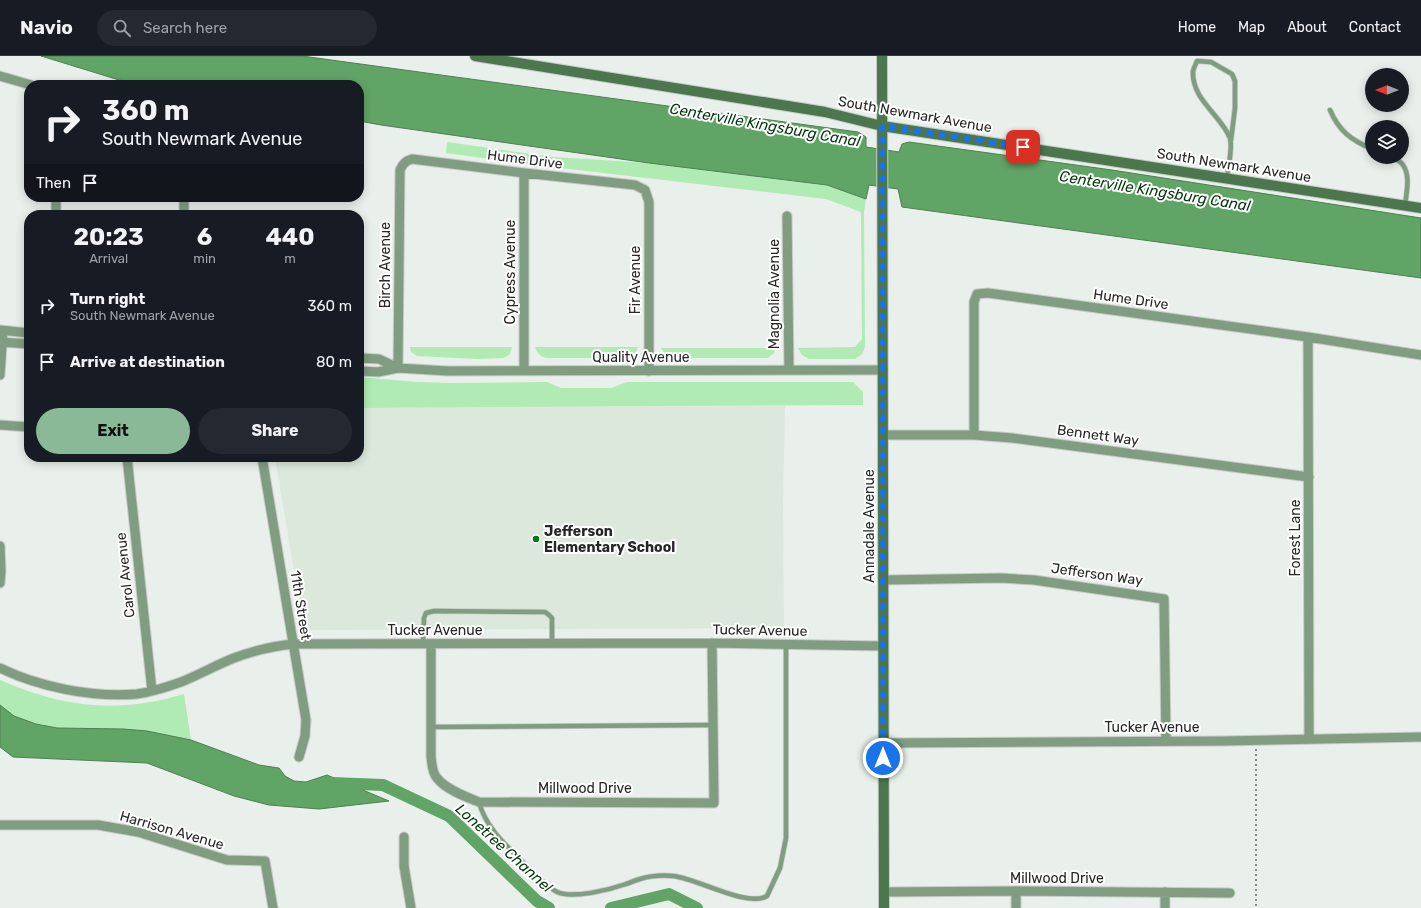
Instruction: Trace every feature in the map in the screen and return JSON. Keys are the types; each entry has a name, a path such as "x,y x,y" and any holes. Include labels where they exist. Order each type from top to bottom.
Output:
{"street":[{"name":"South Newmark Avenue","path":"475,56 825,112 882,126 1421,208"},
{"name":"Annadale Avenue","path":"882,56 884,908"},
{"path":"0,76 24,83"},
{"name":"Hume Drive","path":"403,164 407,160 412,159 635,186 645,190"},
{"name":"Birch Avenue","path":"398,368 400,170 403,164"},
{"name":"Cypress Avenue","path":"524,173 524,370"},
{"name":"Fir Avenue","path":"645,190 649,202 650,371"},
{"name":"Magnolia Avenue","path":"787,216 788,370"},
{"name":"Hume Drive","path":"974,435 974,302 977,294 988,293 1308,337 1421,355"},
{"path":"0,375 2,331 24,333"},
{"name":"Forest Lane","path":"1308,337 1309,739"},
{"path":"1,342 24,344"},
{"name":"Quality Avenue","path":"364,358 379,359 398,368"},
{"name":"Quality Avenue","path":"364,371 378,372 398,368 448,371 883,370"},
{"path":"0,425 24,427"},
{"name":"Bennett Way","path":"883,435 974,435 1050,442 1309,477"},
{"name":"Carol Avenue","path":"128,462 152,691"},
{"name":"11th Street","path":"263,462 306,720 305,736 299,757"},
{"path":"0,546 0,583"},
{"name":"Jefferson Way","path":"883,580 1001,578 1034,580 1164,599 1166,741"},
{"name":"Tucker Avenue","path":"0,668 10,673 46,684 75,690 104,694 137,694 152,691 182,681 233,658 276,646 293,644 712,642 770,643 786,645 883,646"},
{"name":"Millwood Drive","path":"427,644 431,756 434,771 437,779 461,795 479,802 714,803 712,642"},
{"name":"Tucker Avenue","path":"883,743 1421,737"},
{"name":"Harrison Avenue","path":"0,826 98,825 138,832 228,860 265,862 273,908"},
{"path":"404,837 404,866 411,908"},
{"path":"1016,891 1016,908"},
{"name":"Millwood Drive","path":"884,892 1016,891 1230,893"},
{"path":"1165,892 1165,908"}],"lane":[{"path":"1227,178 1235,108 1235,81 1232,74 1212,62 1197,61 1192,71 1196,88 1204,103 1224,128 1231,140"},
{"path":"1330,110 1334,120 1344,132 1358,143 1365,146"},
{"path":"1402,164 1406,173 1408,183 1405,206"},
{"path":"427,644 424,618 426,614 434,611 545,612 552,618 552,643"},
{"path":"479,802 482,812 490,827 505,844 549,886 564,894 570,896 607,890 625,885 640,878 659,875 674,876 695,881 730,897 741,900 759,901 764,899 767,896 780,868 786,838 786,645"},
{"path":"431,727 713,725"}],"path":[{"path":"1256,739 1256,908"}],"shaded area":[{"path":"447,142 553,157 649,163 827,185 866,199 864,212 865,347 862,354 855,359 809,359 802,355 798,348 855,347 862,339 861,212 826,199 446,153"},
{"path":"410,347 512,347 510,354 504,358 478,359 417,356 411,352"},
{"path":"535,347 638,347 633,356 627,358 546,358 539,354"},
{"path":"661,348 775,348 774,353 768,358 671,358 665,354"},
{"path":"364,377 451,383 547,382 561,388 611,388 627,382 853,382 863,392 863,405 364,408"},
{"name":"Jefferson Elementary School","path":"785,406 783,505 784,628 304,630 276,462 364,462 364,408"},
{"path":"0,680 47,697 91,705 113,706 136,704 184,694 191,740 147,731 57,728 36,724 14,716 0,705"}],"water":[{"name":"Centerville Kingsburg Canal","path":"41,56 302,56 858,132 866,137 866,147 899,152 902,144 909,142 1112,170 1421,218 1421,278 902,207 898,189 869,185 866,199 827,185 649,163 364,122 364,80 119,80"},
{"path":"0,705 14,716 36,724 57,728 147,731 191,740 259,765 279,768 285,776 294,781 306,782 327,775 389,801 319,809 269,805 234,796 147,763 13,757 0,747"}],"waterway":[{"name":"Lonetree Channel","path":"332,783 383,785 449,816 537,901 549,908"},
{"name":"Lonetree Channel","path":"611,908 669,894 697,908"}],"place":[{"name":"Jefferson Elementary School","path":"536,539"}],"route":[{"path":"883,758 882,126 1023,147"}]}
